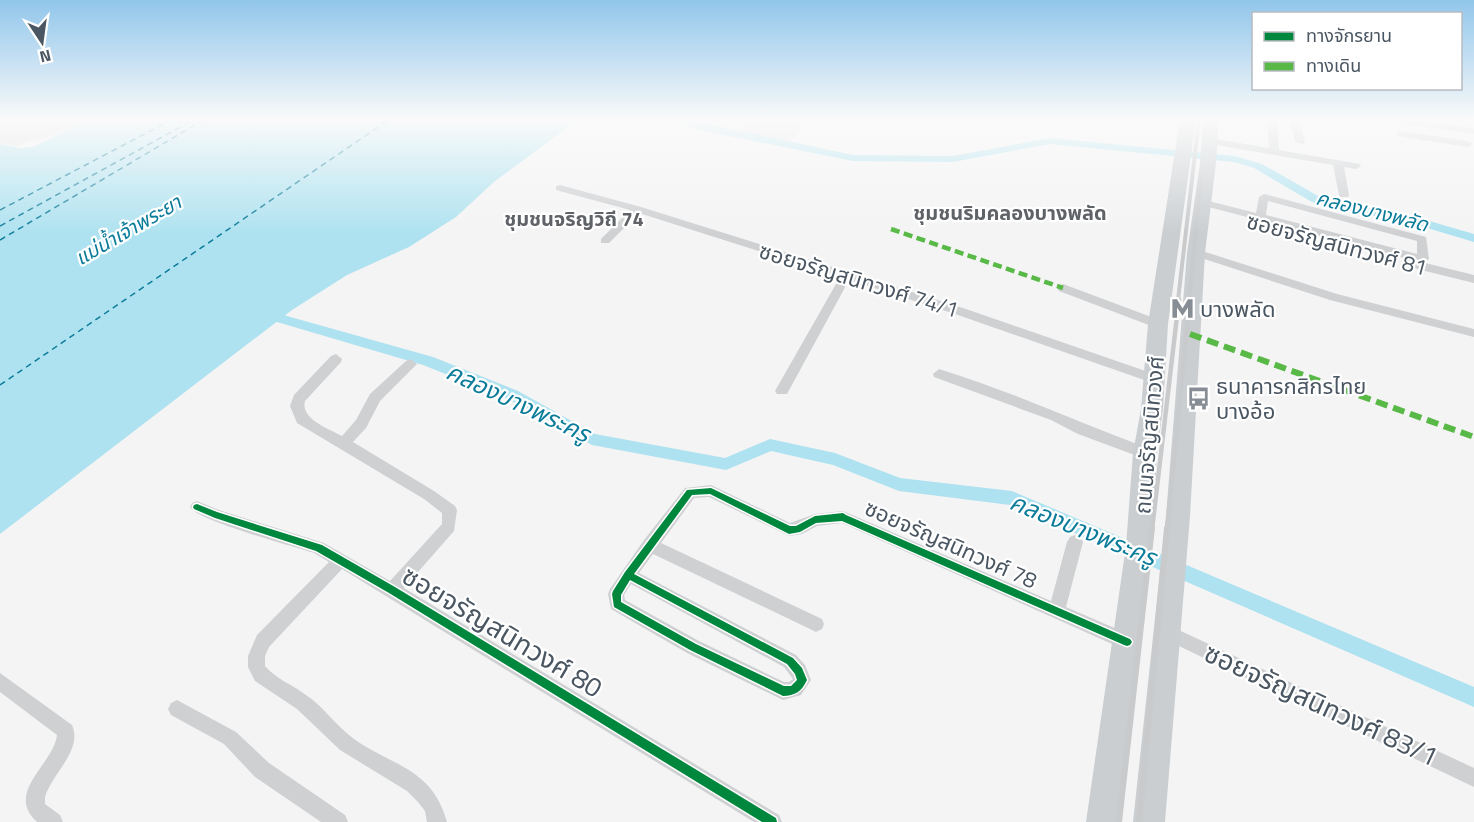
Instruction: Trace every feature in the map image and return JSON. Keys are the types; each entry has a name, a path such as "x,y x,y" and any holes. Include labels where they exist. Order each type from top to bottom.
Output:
{"main road":[{"name":"ถนนจรัญสนิทวงศ์","path":"1102,822 1138,553 1158,324 1182,157"},
{"name":"ถนนจรัญสนิทวงศ์","path":"1149,822 1174,566 1193,281 1208,157"},
{"path":"1165,274 1193,281"}],"street":[{"path":"1302,157 1356,166"},
{"path":"1338,163 1344,195"},
{"name":"ซอยจรัญสนิทวงศ์ 74/1","path":"560,188 637,209 985,320 1155,379"},
{"path":"1201,205 1423,259 1422,239 1264,197 1260,218"},
{"name":"ซอยจรัญสนิทวงศ์ 81","path":"1201,205 1474,279"},
{"path":"605,241 637,209"},
{"path":"1196,253 1334,297 1474,333"},
{"path":"782,391 846,276"},
{"path":"1063,288 1158,324"},
{"path":"336,359 302,393 297,406 302,419 450,510 449,526 392,590"},
{"path":"343,444 361,424 375,398 411,364"},
{"path":"939,374 1056,416 1083,430 1145,453"},
{"name":"ซอยจรัญสนิทวงศ์ 78","path":"628,574 790,661 799,671 802,680 798,687 790,692 783,691 693,646 617,604 615,594 628,574 690,492 704,490 789,530 797,529 815,520 843,517 1127,642"},
{"name":"ซอยจรัญสนิทวงศ์ 80","path":"197,507 215,515 306,542 341,560 772,822"},
{"path":"1058,610 1075,542"},
{"path":"649,544 816,624"},
{"path":"341,560 268,634 256,655 259,673 303,703 347,745 417,787 429,799 437,822"},
{"name":"ซอยจรัญสนิทวงศ์ 83/1","path":"1168,633 1474,778"},
{"path":"0,681 66,732 67,740 61,753 36,793 35,804 40,812 53,822"},
{"path":"177,709 230,738 262,770 338,822"}],"water":[{"name":"แม่น้ำเจ้าพระยา","path":"0,157 527,157 495,181 456,217 409,247 347,275 292,310 0,534"}],"waterway":[{"name":"คลองบางพลัด","path":"850,157 890,160 962,157"},
{"name":"คลองบางพลัด","path":"1218,157 1235,159 1258,166 1316,200 1426,224 1474,238"},
{"name":"คลองบางพระครู","path":"264,311 282,319 428,361 513,395 592,439 726,464 770,445 835,459 899,484 1012,498 1474,697"}],"ferry route":[{"path":"0,210 100,157"},
{"path":"0,226 125,157"},
{"path":"0,240 140,157"},
{"path":"0,385 334,157"}],"railway":[{"path":"1178,300 1195,157"},
{"path":"1189,300 1201,180"},
{"path":"1152,530 1179,299"},
{"path":"1167,530 1190,299"},
{"path":"1119,822 1152,528"},
{"path":"1139,822 1167,528"}],"marked path":[{"path":"891,229 1063,288"},
{"path":"1190,334 1474,437"}],"cycle path":[{"path":"628,575 790,661 799,671 802,680 795,689 783,691 693,647 617,604 616,594 628,575 690,492 711,491 789,530 797,529 815,520 843,517 1127,642"},
{"path":"197,507 215,515 319,548 392,590 772,822"}],"place":[{"name":"บางพลัด","path":"1182,309"},
{"name":"ธนาคารกสิกรไทย บางอ้อ","path":"1198,399"}],"district":[{"name":"ชุมชนริมคลองบางพลัด","path":"1010,213"},
{"name":"ชุมชนจริญวิถี 74","path":"574,219"}]}
